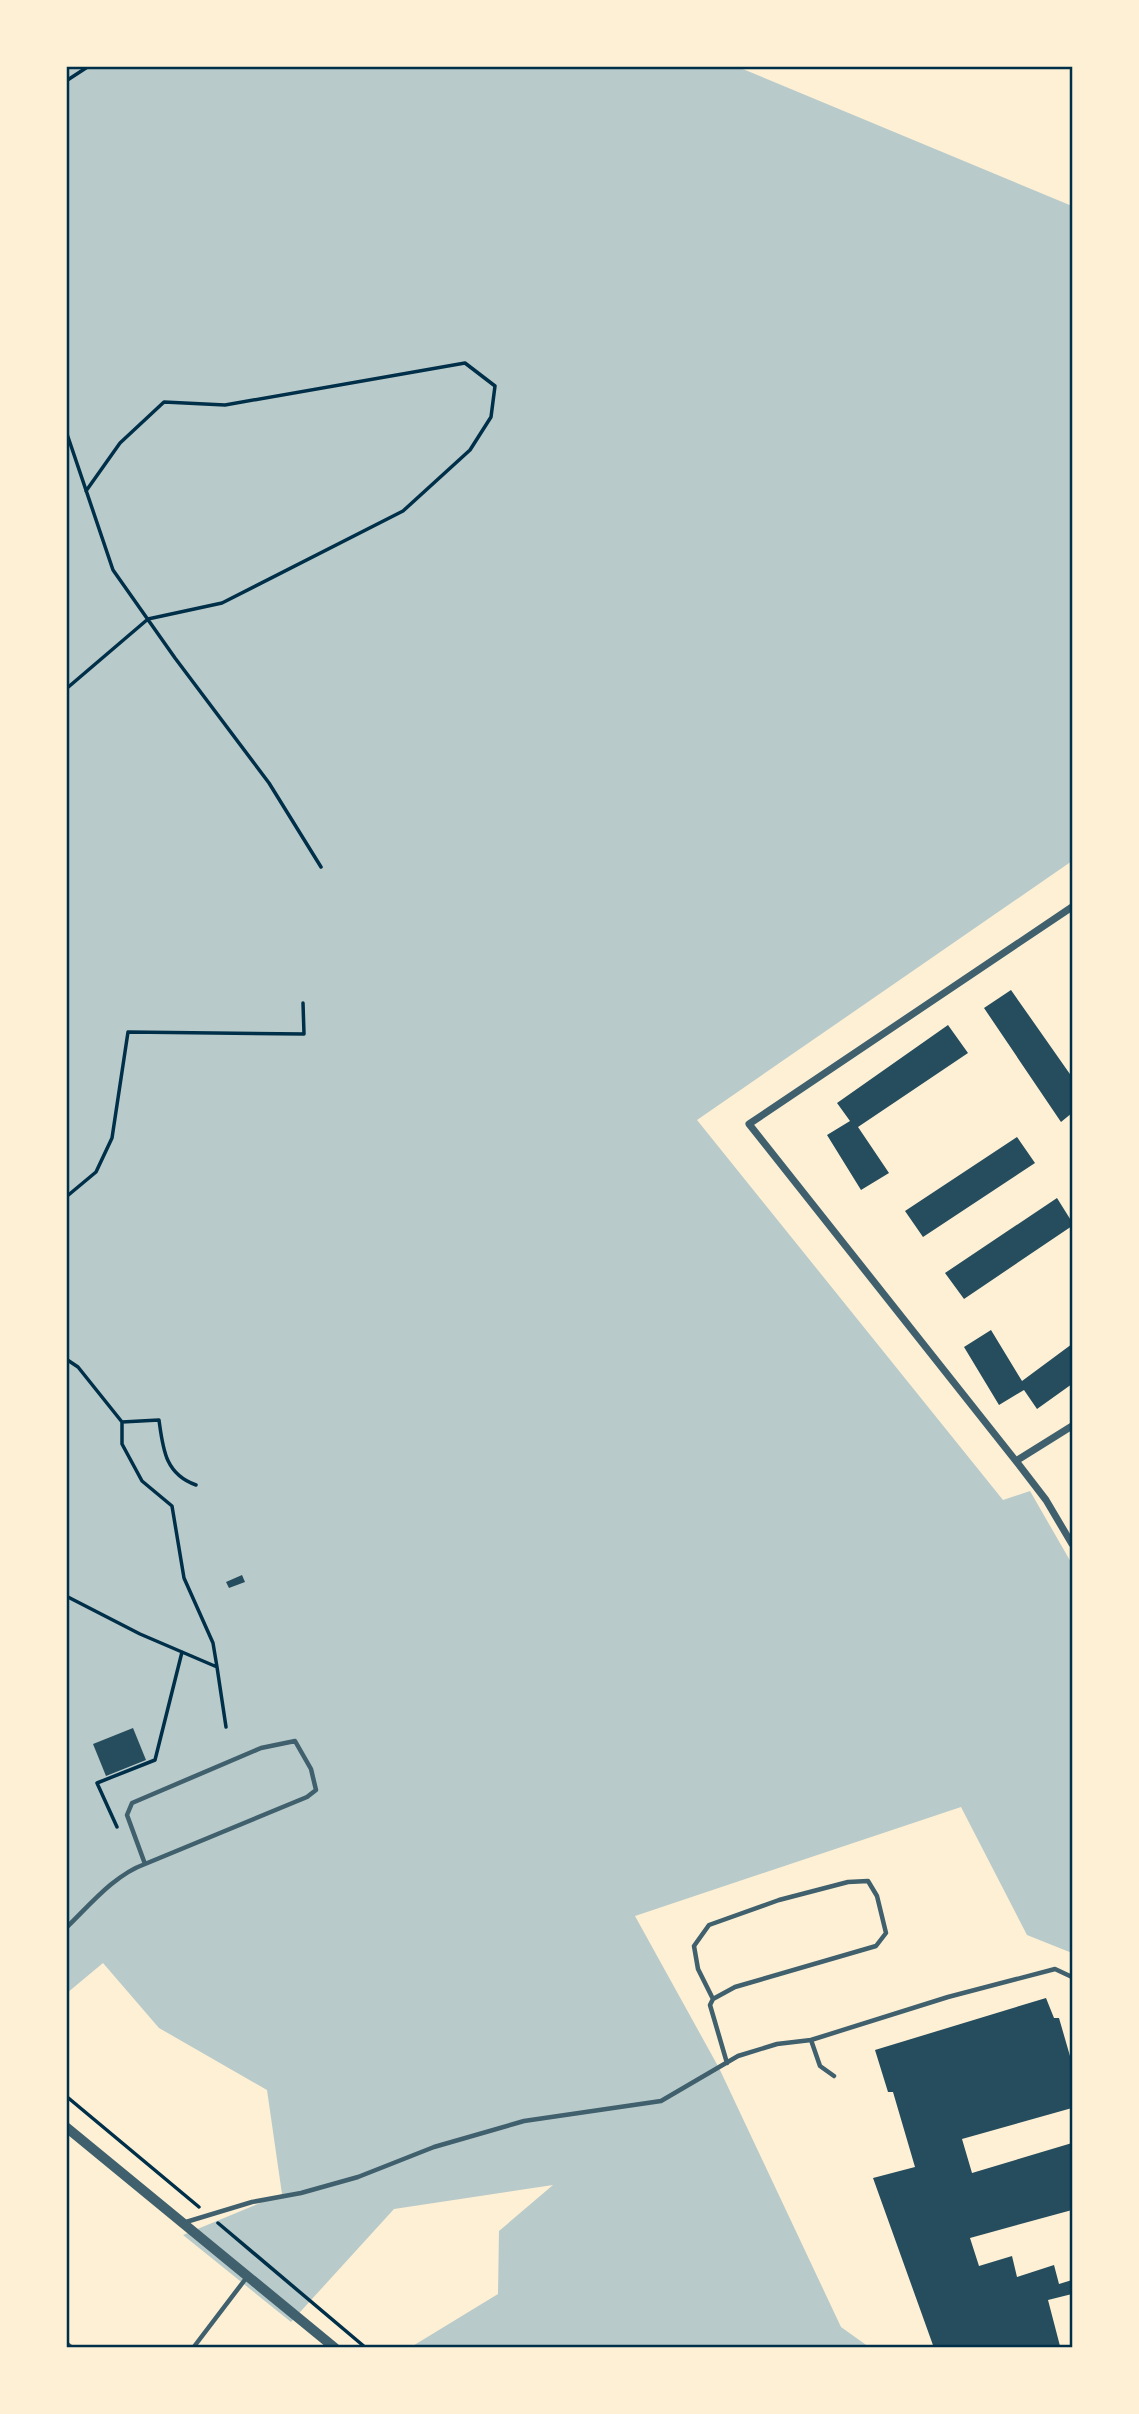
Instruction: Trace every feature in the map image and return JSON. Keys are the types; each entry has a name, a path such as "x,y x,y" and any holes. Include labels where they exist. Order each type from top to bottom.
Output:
{"street":[{"path":"1073,906 750,1124 1046,1500 1073,1544"},
{"path":"1016,1461 1073,1426"},
{"path":"66,2127 335,2347"}],"lane":[{"path":"66,1928 105,1891 145,1864 307,1797 316,1790 311,1769 295,1741 261,1748 132,1803 127,1815 145,1864"},
{"path":"713,1999 698,1969 694,1946 709,1925 779,1900 848,1882 868,1881 877,1896 886,1933 876,1946 735,1987 713,1999 710,2005 727,2063"},
{"path":"182,2224 252,2202 301,2193 359,2177 434,2147 524,2120 661,2101 738,2056 776,2044 811,2040 948,1997 1055,1969 1073,1977"},
{"path":"811,2040 820,2066 834,2076"},
{"path":"193,2347 248,2276"},
{"path":"66,2343 72,2347"}],"path":[{"path":"66,81 89,66"},
{"path":"66,689 148,619 222,603 403,511 470,450 491,417 495,386 465,363 225,405 164,402 120,443 86,491"},
{"path":"66,431 113,569 269,783 321,867"},
{"path":"66,1197 96,1172 112,1138 128,1032 304,1034 303,1003"},
{"path":"66,1359 78,1367 122,1422 122,1444 142,1481 172,1506 184,1578 213,1643 226,1727"},
{"path":"122,1422 159,1420 164,1455 181,1480 196,1485"},
{"path":"66,1596 140,1634 217,1667"},
{"path":"119,1831 97,1783 155,1760 182,1652"}],"shaded area":[{"path":"67,67 738,67 1072,206 1072,861 697,1120 1003,1500 1030,1491 1072,1564 1072,1953 1027,1935 961,1807 635,1916 719,2068 841,2327 869,2347 411,2347 498,2294 499,2231 553,2185 394,2209 291,2322 183,2235 282,2194 267,2090 159,2028 103,1963 67,1993"}],"building":[{"path":"1011,990 1072,1077 1072,1113 1061,1122 984,1008"},
{"path":"948,1025 968,1053 858,1127 889,1173 861,1190 827,1135 850,1121 837,1103"},
{"path":"1017,1137 1035,1163 923,1237 905,1211"},
{"path":"1057,1198 1072,1226 964,1299 945,1273"},
{"path":"991,1330 1022,1381 1072,1344 1072,1384 1037,1409 1024,1390 999,1405 964,1347"},
{"path":"242,1575 245,1582 229,1588 226,1582"},
{"path":"133,1728 146,1760 106,1776 93,1744"},
{"path":"1046,1998 1054,2018 1059,2018 1072,2063 1072,2108 962,2139 972,2173 1072,2143 1072,2210 970,2238 979,2266 1012,2256 1017,2277 1054,2265 1059,2284 1072,2280 1072,2294 1048,2300 1060,2346 934,2348 873,2178 915,2167 893,2092 888,2092 875,2050"}]}
